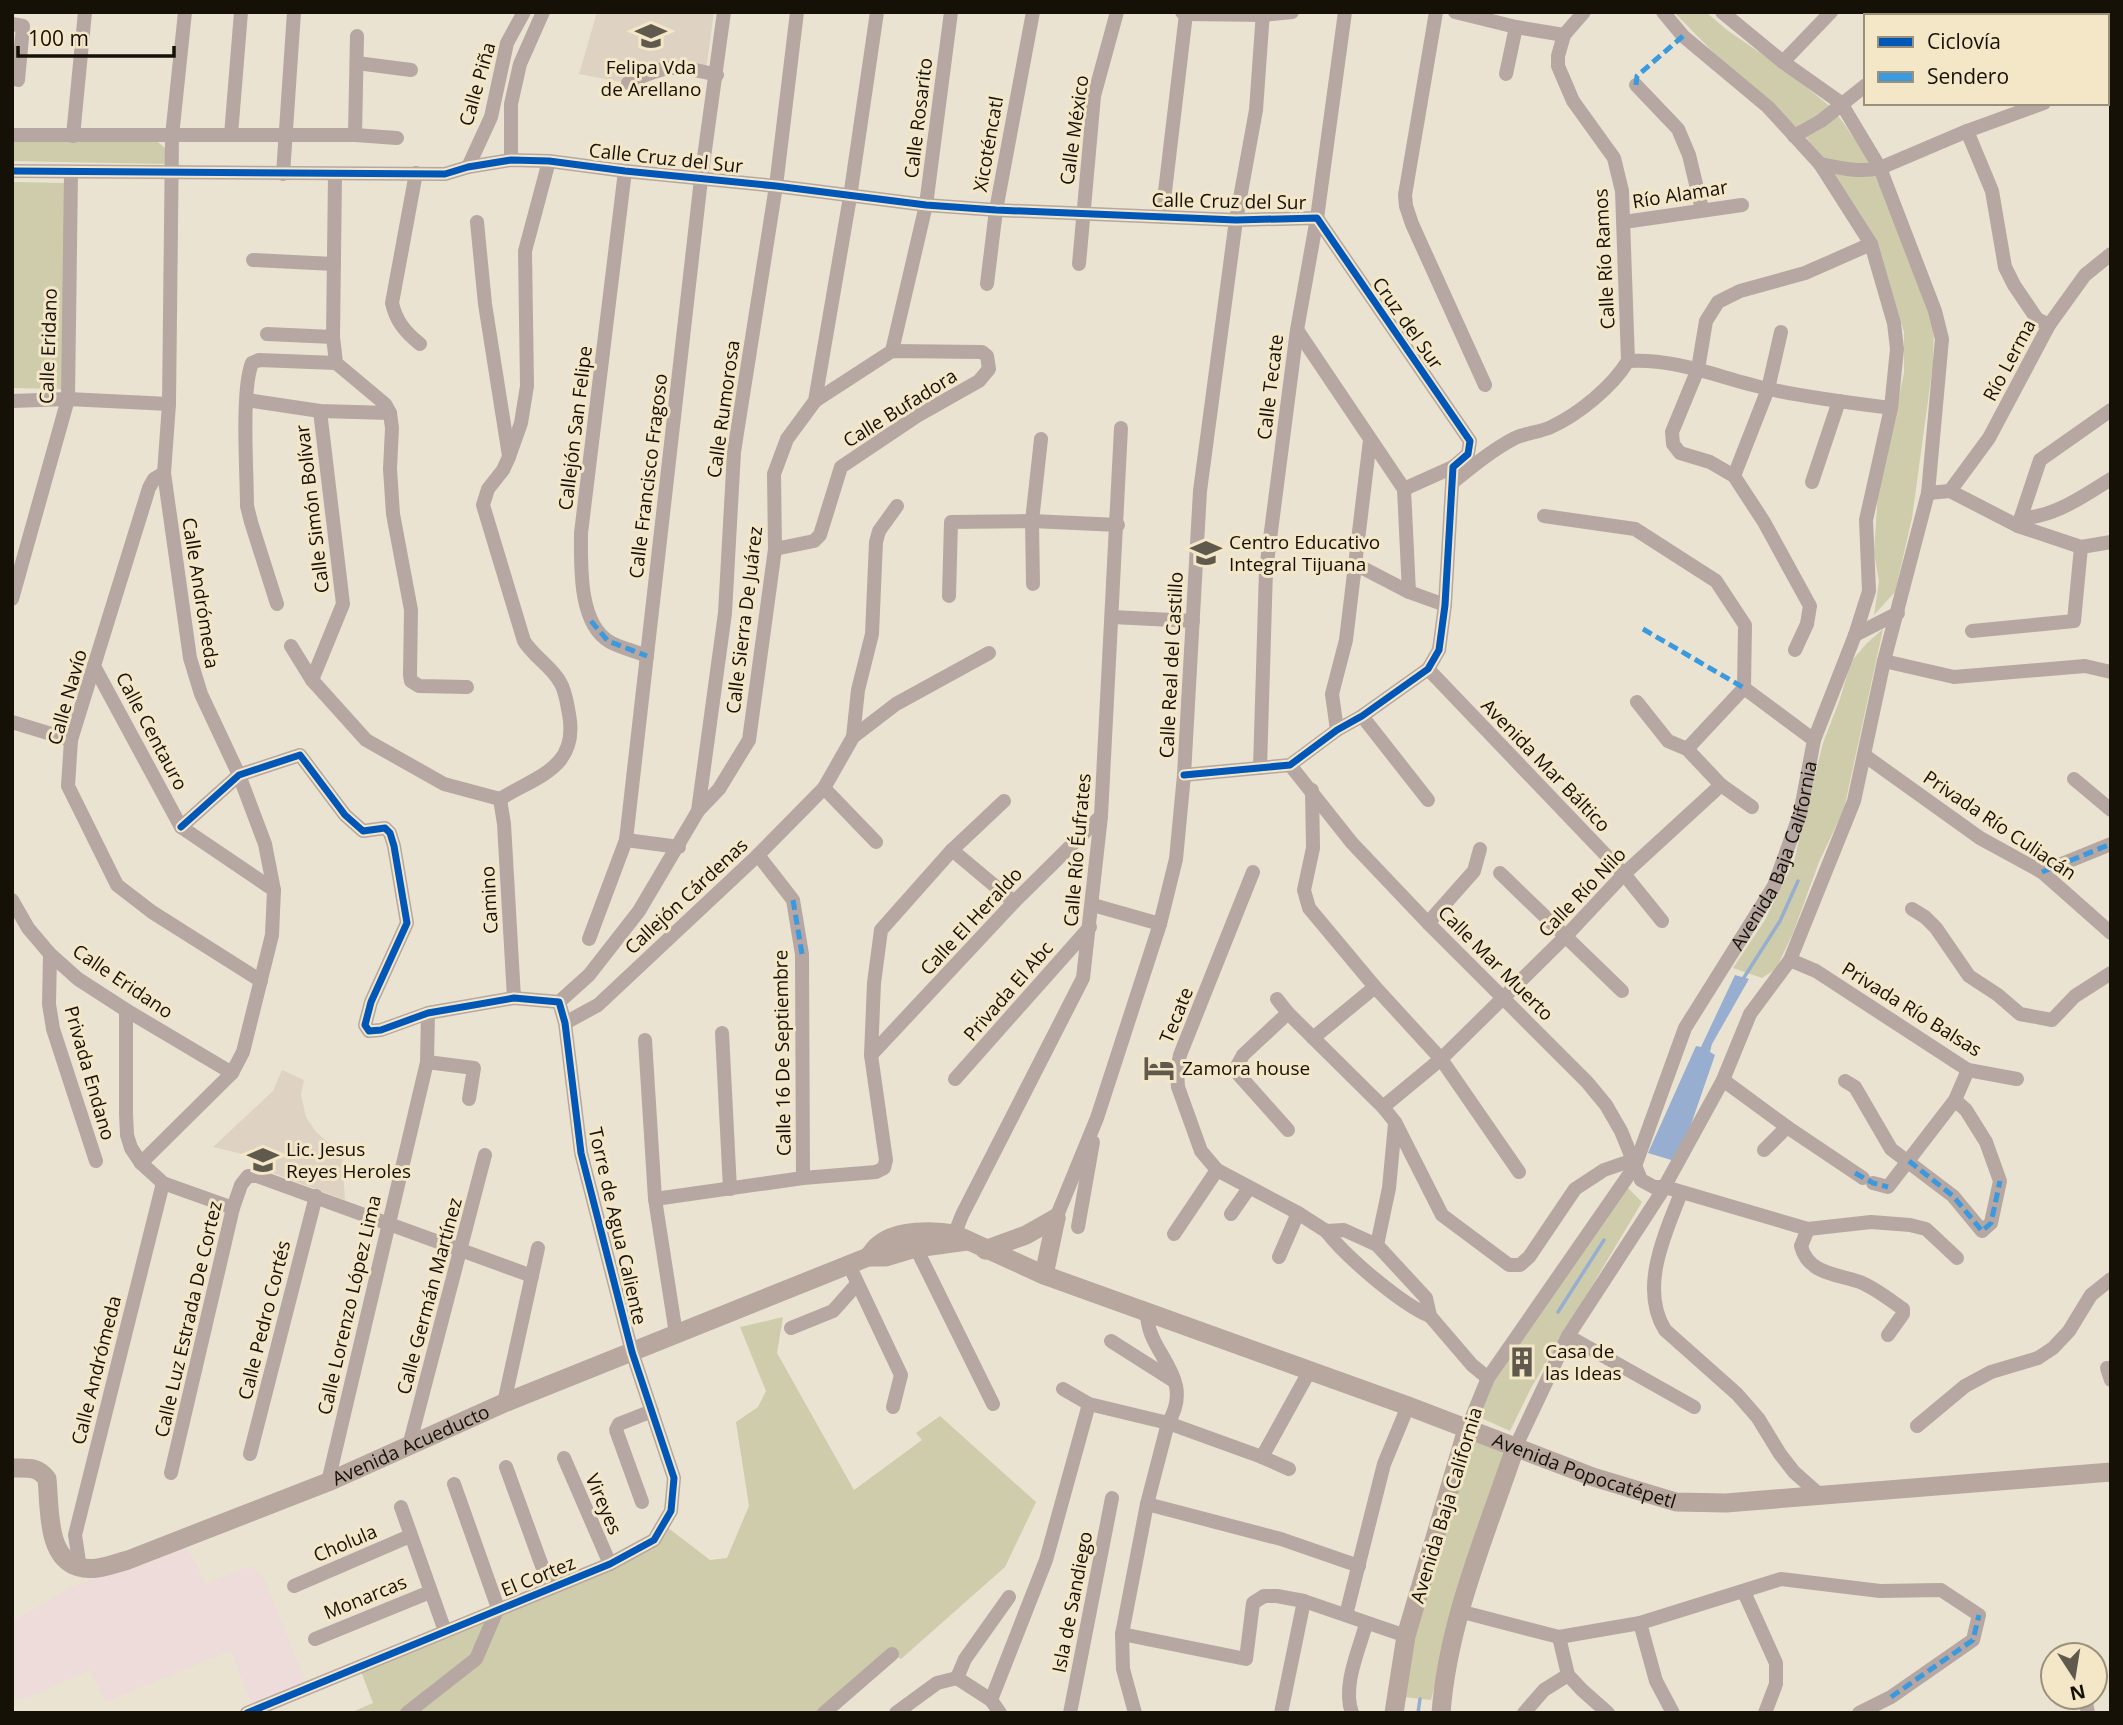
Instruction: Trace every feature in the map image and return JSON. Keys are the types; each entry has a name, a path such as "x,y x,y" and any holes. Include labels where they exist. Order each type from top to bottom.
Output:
{"main road":[{"path":"985,1250 1026,1235 1055,1218"},
{"path":"1044,1275 1055,1218"},
{"name":"Avenida Acueducto","path":"868,1257 880,1243 911,1233 940,1231 1044,1275"},
{"name":"Avenida Acueducto","path":"79,1568 98,1568 128,1560 328,1482 503,1404 868,1257 886,1257 957,1240"},
{"name":"Avenida Popocatépetl","path":"1044,1275 1408,1406 1592,1477 1676,1502 1726,1503 2111,1472"},
{"name":"Avenida Baja California","path":"1394,1713 1405,1636 1467,1429"},
{"path":"1441,1713 1459,1611 1515,1448"},
{"path":"12,1468 33,1468 41,1471 47,1479 55,1541 62,1558 79,1568"}],"street":[{"path":"73,136 85,12"},
{"name":"Calle Andrómeda","path":"141,1163 232,1073 243,1052 272,935 274,890 265,844 239,775 201,694 190,658 164,473 169,404 172,136 185,12"},
{"path":"231,135 241,12"},
{"path":"283,174 294,12"},
{"name":"Calle Piña","path":"468,167 491,117 507,43 524,12"},
{"name":"Calle Piña","path":"511,160 511,104 520,64 543,12"},
{"name":"Calle Francisco Fragoso","path":"589,939 626,840 701,179 724,12"},
{"name":"Calle Rumorosa","path":"698,811 725,613 734,452 776,186 797,12"},
{"name":"Calle Sierra De Juárez","path":"698,811 719,789 749,740 775,550 774,474 787,439 815,401 850,197 877,12"},
{"name":"Calle Rosarito","path":"892,351 926,205 951,12"},
{"name":"Xicoténcatl","path":"987,284 996,210 1033,12"},
{"name":"Calle México","path":"1079,264 1094,96 1117,12"},
{"path":"1162,217 1184,13 1292,12"},
{"name":"Calle Tecate","path":"1260,768 1266,570 1297,330 1317,218 1345,12"},
{"path":"1436,12 1405,195 1406,206 1486,386"},
{"path":"1455,12 1564,35 1584,12"},
{"name":"Avenida Baja California","path":"1467,1429 1488,1378 1634,1163 1685,1028 1774,886 1800,814 1814,740 1855,635 1869,591 1866,520 1891,408 1896,349 1894,323 1871,244 1820,164 1768,107 1684,36 1663,12"},
{"path":"1515,1448 1568,1336 1665,1187 1723,1080 1750,1014 1790,960 1854,801 1884,661 1928,493 1942,339 1935,312 1880,168 1842,103 1783,62 1722,12"},
{"path":"1783,62 1831,12"},
{"name":"Calle Real del Castillo","path":"1055,1218 1097,1118 1160,925 1176,859 1184,775 1200,491 1236,220 1256,110 1263,14"},
{"path":"12,24 23,26 19,80"},
{"path":"1506,74 1516,27"},
{"name":"Calle Río Ramos","path":"1564,35 1558,66 1573,101 1614,158 1622,191 1628,361"},
{"path":"355,135 357,36"},
{"path":"503,61 520,64"},
{"path":"357,63 411,70"},
{"path":"628,83 658,69 687,67 717,75"},
{"path":"1636,85 1678,130 1689,155 1702,209"},
{"path":"1794,136 1821,121 1864,86"},
{"path":"1820,164 1854,171 1880,168 2039,105"},
{"path":"1968,131 1992,191 2004,267 2037,319 2049,325"},
{"path":"12,135 355,135 397,138"},
{"name":"Calle Cruz del Sur","path":"12,171 445,174 511,160 550,161 926,205 1236,220 1317,218"},
{"path":"291,646 312,680 366,740 444,783 500,799 555,766 566,752 571,740 570,723 561,683 531,653 524,641 483,505 488,489 509,457 521,423 527,386 525,251 550,161"},
{"name":"Callejón San Felipe","path":"625,171 582,533 581,580 591,621 608,641 647,656"},
{"name":"Calle Eridano","path":"12,599 68,399 71,172"},
{"path":"416,173 392,303 399,323 420,344"},
{"path":"335,175 333,337 336,363"},
{"name":"Río Alamar","path":"1624,222 1741,205"},
{"name":"Cruz del Sur","path":"1317,218 1467,436 1471,446 1453,475"},
{"path":"477,222 485,304 509,457"},
{"path":"1795,650 1807,624 1810,606 1764,522 1734,475 1710,461 1680,453 1672,444 1672,432 1698,369 1706,321 1718,302 1740,291 1805,274 1871,244"},
{"name":"Río Lerma","path":"1951,491 1989,438 2049,325 2085,275 2111,254"},
{"path":"253,260 334,264"},
{"path":"1297,330 1404,489 1409,592"},
{"path":"1734,475 1768,389 1781,332"},
{"path":"267,334 333,337"},
{"path":"815,401 892,351"},
{"name":"Calle Bufadora","path":"775,550 814,541 820,535 841,467 917,416 979,381 989,369 987,356 982,352 892,351"},
{"path":"277,604 247,506 247,400 250,369 252,363 259,360 336,363 385,404 390,413 393,428 390,469 393,514 411,610 411,681 419,686 467,687"},
{"path":"1404,489 1453,475 1518,436 1550,428 1605,390 1618,378 1628,361 1646,360 1698,369 1768,389 1891,408"},
{"path":"12,401 68,399 169,404"},
{"path":"247,400 320,411 390,413"},
{"path":"1812,482 1839,401"},
{"path":"2020,522 2040,460 2111,410"},
{"name":"Calle Simón Bolívar","path":"312,680 343,604 320,411"},
{"name":"Calle Río Éufrates","path":"957,1240 1083,978 1101,816 1121,428"},
{"path":"1033,584 1032,521 1041,439"},
{"path":"1337,730 1332,694 1346,640 1370,440"},
{"name":"Calle Navío","path":"164,473 154,479 149,488 71,740 68,786 117,885 152,912 261,981"},
{"path":"1184,775 1290,765 1427,669 1439,650 1445,605 1453,475"},
{"path":"2020,522 2051,513 2111,479"},
{"path":"1928,493 1951,491 2081,548 2111,542"},
{"path":"853,737 859,691 872,634 876,542 879,531 897,506"},
{"path":"1544,516 1635,529 1716,581 1745,625 1744,688 1687,749"},
{"path":"948,596 951,522 1118,524"},
{"path":"1972,631 2074,621 2081,548"},
{"path":"1355,564 1409,592 1445,605"},
{"path":"1855,635 1898,614"},
{"path":"1112,617 1193,621"},
{"name":"Callejón Cárdenas","path":"565,1023 598,1005 758,855 824,788 853,737 895,704 989,653"},
{"path":"1884,661 1954,677 2085,666 2111,672"},
{"name":"Calle Centauro","path":"94,666 181,827 274,890"},
{"name":"Avenida Mar Báltico","path":"1427,669 1624,874 1662,920"},
{"path":"1744,688 1814,740"},
{"path":"1637,702 1668,741 1687,749 1721,785 1752,807"},
{"path":"1362,716 1428,800"},
{"path":"12,722 71,740"},
{"path":"181,827 239,775 300,755 345,815 363,831 385,828 390,833 407,923 371,1002 365,1025 369,1031 381,1030 428,1013 514,998 559,1002 589,975 639,911 698,811"},
{"name":"Privada Río Culiacán","path":"1864,755 1980,838 2042,872 2111,933"},
{"name":"Calle Mar Muerto","path":"1290,765 1352,843 1587,1082 1621,1131 1641,1180 1654,1187 1665,1187"},
{"path":"2074,779 2111,810"},
{"name":"Calle Río Nilo","path":"1383,1107 1441,1059 1505,998 1624,874 1721,785"},
{"path":"824,788 876,842"},
{"path":"1312,790 1313,848 1304,890 1305,899 1315,917 1441,1059 1519,1172"},
{"name":"Camino","path":"500,799 504,824 514,998"},
{"path":"655,1199 803,1178 876,1172 884,1168 886,1160 872,1055 874,984 881,930 952,850 1004,801"},
{"name":"Calle El Heraldo","path":"872,1055 1014,902 1101,816"},
{"path":"626,840 678,847"},
{"path":"2042,872 2111,844"},
{"path":"1428,923 1474,871 1480,849"},
{"path":"952,850 1014,902"},
{"name":"Calle 16 De Septiembre","path":"758,855 793,900 802,954 803,1178"},
{"name":"Tecate","path":"1217,1170 1201,1151 1178,1087 1177,1070 1180,1055 1253,872"},
{"path":"1500,873 1622,991"},
{"name":"Calle Eridano","path":"12,900 28,928 50,954 78,979 232,1073"},
{"path":"1093,905 1160,925"},
{"path":"1912,909 1937,928 1969,976 2020,1014 2052,1020 2075,996 2111,973"},
{"name":"Privada El Abc","path":"955,1079 1090,927"},
{"name":"Privada Endano","path":"50,954 49,1004 53,1029 96,1161"},
{"name":"Privada Río Balsas","path":"1790,960 1815,971 1968,1070 2017,1079"},
{"path":"1313,1038 1375,987"},
{"path":"1277,999 1395,1122 1442,1215 1509,1265 1520,1265 1529,1257 1575,1189 1604,1170 1634,1163"},
{"path":"559,1002 565,1023"},
{"path":"126,1010 127,1135 131,1148 141,1163 163,1183 233,1209"},
{"name":"Calle Lorenzo López Lima","path":"328,1482 427,1062 428,1013"},
{"path":"1288,1013 1243,1055 1237,1066 1239,1075 1288,1130"},
{"name":"Torre de Agua Caliente","path":"565,1023 581,1153 632,1352"},
{"path":"722,1033 730,1189"},
{"path":"645,1040 655,1199 676,1334"},
{"path":"427,1062 474,1068 469,1099"},
{"path":"1723,1080 1863,1178 1888,1187 1955,1100 1968,1070"},
{"path":"1845,1081 1855,1087 1892,1149 1953,1196 1982,1231 1991,1223 2000,1181 1986,1142 1966,1110 1955,1100"},
{"path":"1079,1227 1097,1118"},
{"path":"1377,1245 1389,1188 1395,1122"},
{"path":"1764,1150 1787,1127"},
{"name":"Calle Germán Martínez","path":"409,1446 485,1155"},
{"path":"1174,1234 1217,1170 1326,1231 1336,1244 1412,1308 1430,1316 1472,1365 1488,1378"},
{"name":"Calle Luz Estrada De Cortez","path":"171,1473 233,1209 241,1185 248,1176 257,1176 316,1196"},
{"name":"Calle Andrómeda","path":"79,1568 75,1535 163,1183"},
{"path":"1665,1187 1808,1229 1871,1223 1910,1225 1926,1229 1957,1258"},
{"path":"1231,1214 1249,1188"},
{"path":"1681,1193 1660,1248 1656,1269 1655,1306 1658,1319 1665,1330 1737,1394 1758,1419 1794,1472 1821,1496"},
{"path":"316,1196 532,1276"},
{"name":"Calle Pedro Cortés","path":"250,1454 316,1196"},
{"path":"1279,1257 1298,1213"},
{"path":"1808,1229 1801,1246 1807,1261 1825,1272 1862,1283 1903,1309 1903,1314 1888,1335"},
{"path":"1326,1231 1344,1230 1377,1245 1426,1298 1430,1316"},
{"path":"503,1404 538,1248"},
{"path":"916,1248 993,1404"},
{"path":"849,1265 901,1375 893,1407"},
{"path":"1917,1426 1965,1386 1991,1372 2038,1358 2053,1348 2069,1331 2091,1295 2111,1279"},
{"path":"791,1328 833,1311 857,1284"},
{"path":"1135,1713 1123,1669 1122,1634 1147,1504 1168,1423 1177,1403 1170,1366 1149,1333 1147,1312"},
{"path":"1568,1336 1694,1407"},
{"path":"1111,1341 1174,1381"},
{"name":"El Cortez","path":"247,1713 610,1564 653,1540 671,1511 674,1478 632,1352"},
{"path":"1262,1457 1309,1372"},
{"path":"1063,1389 1089,1404 1168,1423 1289,1469"},
{"path":"990,1700 1046,1560 1089,1404"},
{"path":"1346,1615 1384,1464 1408,1406"},
{"path":"642,1502 616,1430 620,1424 652,1411"},
{"name":"Vireyes","path":"564,1458 610,1564"},
{"path":"506,1467 550,1588"},
{"path":"407,1713 476,1658 498,1608 454,1484"},
{"name":"Isla de Sandiego","path":"1070,1713 1112,1498"},
{"path":"1147,1504 1281,1539 1359,1566"},
{"path":"401,1507 445,1631"},
{"name":"Cholula","path":"294,1586 410,1536"},
{"path":"1459,1611 1559,1637 1640,1623 1781,1579 1880,1591 1941,1590 1979,1615 1973,1640 1891,1697 1859,1713"},
{"name":"Monarcas","path":"315,1639 430,1592"},
{"path":"1744,1592 1776,1662 1776,1684 1765,1713"},
{"path":"1122,1634 1246,1659 1253,1603 1264,1596 1277,1596 1304,1601 1405,1636"},
{"path":"957,1678 965,1659 1009,1597"},
{"path":"1281,1713 1304,1601"},
{"path":"1640,1623 1656,1681 1673,1713"},
{"path":"1352,1713 1349,1704 1352,1675 1366,1624"},
{"path":"1559,1637 1568,1675 1608,1713"},
{"path":"823,1712 892,1654"},
{"path":"1524,1713 1544,1690 1568,1675"},
{"path":"896,1713 937,1683 957,1678 990,1700 1000,1713"}],"shaded area":[{"name":"Felipa Vda de Arellano","path":"597,12 714,12 705,77 654,74 637,85 579,74"},
{"path":"1674,12 1706,12 1833,109 1868,159 1895,218 1934,326 1933,364 1912,518 1895,592 1874,615 1879,581 1874,553 1878,492 1904,373 1904,332 1877,242 1807,138 1711,50"},
{"path":"12,140 158,142 165,148 165,164 12,161"},
{"path":"12,182 66,183 64,392 60,389 12,388"},
{"path":"1883,629 1844,809 1819,862 1793,933 1776,969 1762,978 1733,968 1765,920 1794,861 1823,743 1851,662"},
{"path":"282,1070 304,1080 301,1095 306,1117 316,1132 342,1154 345,1200 254,1166 255,1157 213,1147 273,1091"},
{"path":"1627,1187 1642,1202 1531,1388 1510,1431 1479,1417 1496,1377"},
{"path":"783,1317 777,1353 854,1490 922,1440 916,1433 940,1416 1036,1502 1005,1567 901,1659 892,1654 822,1713 350,1713 373,1703 359,1666 653,1540 663,1524 710,1560 727,1558 749,1506 736,1422 758,1407 766,1391 740,1327"},
{"path":"1474,1437 1499,1446 1504,1456 1452,1618 1431,1700 1404,1697 1412,1643"},
{"path":"186,1546 206,1584 250,1566 263,1576 306,1683 252,1705 231,1650 106,1702 90,1670 27,1698 12,1698 12,1622 71,1587"}],"water":[{"path":"1735,975 1749,979 1712,1044 1710,1052 1715,1055 1678,1162 1648,1153 1696,1046 1701,1047"}],"waterway":[{"path":"1743,979 1780,921 1798,881"},
{"path":"1558,1312 1604,1240"},
{"path":"1418,1713 1420,1699"}],"marked path":[{"path":"1636,85 1637,76 1683,36"},
{"path":"591,621 608,641 647,656"},
{"path":"1643,629 1744,688"},
{"path":"2042,872 2111,844"},
{"path":"793,900 802,954"},
{"path":"1909,1161 1953,1196 1982,1231 1991,1223 2000,1181"},
{"path":"1855,1173 1873,1183 1888,1187"},
{"path":"1891,1697 1973,1640 1979,1615"}],"cycle path":[{"path":"12,171 445,174 511,160 549,161 926,205 1236,220 1317,218 1470,441 1468,454 1453,467 1445,605 1439,650 1428,669 1290,765 1184,775"},
{"path":"181,827 239,775 300,755 345,815 363,831 385,828 390,833 394,846 407,923 371,1002 365,1025 369,1031 381,1030 428,1013 514,998 559,1002 565,1023 581,1153 632,1352 674,1478 671,1511 654,1540 610,1564 247,1713"}],"place":[{"name":"Felipa Vda de Arellano","path":"651,36"},
{"name":"Centro Educativo Integral Tijuana","path":"1206,553"},
{"name":"Zamora house","path":"1159,1068"},
{"name":"Lic. Jesus Reyes Heroles","path":"263,1160"},
{"name":"Casa de las Ideas","path":"1522,1362"}]}
